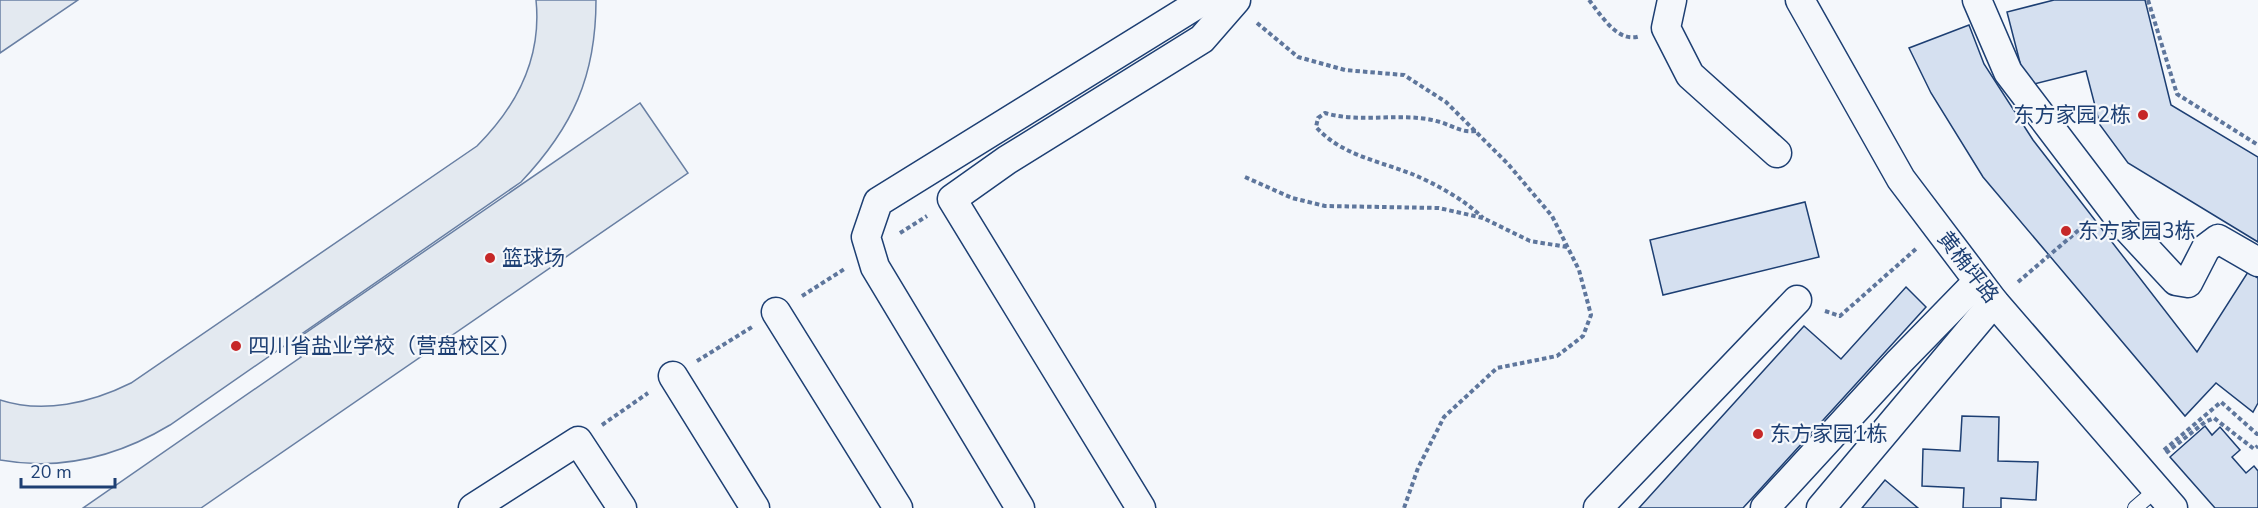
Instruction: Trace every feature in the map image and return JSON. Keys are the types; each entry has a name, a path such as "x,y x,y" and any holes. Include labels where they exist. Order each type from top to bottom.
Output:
{"street":[{"path":"1020,508 875,267 866,237 878,202 1204,0"},
{"path":"1671,0 1666,28 1690,75 1777,153"},
{"path":"1977,0 2008,72 2108,204 2176,281 2188,283 2206,248 2218,239 2258,262"},
{"name":"黄桷坪路","path":"1806,1 1901,179 1986,291 2153,485"},
{"path":"1141,508 952,199 1007,160 1202,39 1235,2"},
{"path":"1765,508 1899,362 1986,291"},
{"path":"1821,508 1986,291"},
{"path":"1598,508 1797,300"},
{"path":"776,312 898,508"},
{"path":"673,376 755,508"},
{"path":"473,508 578,441 622,508"}],"lane":[{"path":"2135,508 2153,485"}],"path":[{"path":"1589,0 1613,30 1634,38 1666,28"},
{"path":"2148,0 2177,94 2258,145"},
{"path":"1235,2 1298,57 1345,70 1404,75 1446,102 1508,164 1552,216 1579,270 1591,315 1583,336 1557,356 1497,368 1444,417 1418,468 1404,508"},
{"path":"1476,132 1467,133 1440,122 1420,119 1351,118 1325,113 1318,118 1316,127 1327,139 1350,152 1414,175 1472,207 1483,219"},
{"path":"1245,177 1292,198 1325,206 1439,208 1483,219 1530,241 1568,247"},
{"path":"578,441 673,376 871,253 952,199"},
{"path":"1986,291 2108,204"},
{"path":"1797,300 1840,316 1939,229"},
{"path":"2153,485 2221,402 2256,434 2258,431"},
{"path":"2153,485 2205,422 2214,418 2254,449 2258,446"}],"shaded area":[{"path":"0,0 78,0 0,53"},
{"path":"536,0 596,0 595,27 586,76 568,120 555,141 521,182 170,425 150,436 130,446 88,459 45,464 0,460 0,400 33,406 67,404 100,396 131,383 477,146 504,114 524,80 535,42"},
{"name":"篮球场","path":"640,103 688,173 201,508 83,508 301,357 291,343"}],"building":[{"name":"东方家园2栋","path":"2054,0 2145,0 2171,105 2258,157 2258,242 2128,163 2100,125 2086,71 2026,86 2007,12"},
{"name":"东方家园3栋","path":"1969,25 1984,64 2033,140 2197,352 2248,272 2258,278 2258,403 2253,412 2216,383 2185,416 1983,177 1931,93 1909,48"},
{"path":"1805,202 1819,257 1663,295 1650,240"},
{"name":"东方家园1栋","path":"1906,287 1926,307 1743,508 1639,508 1804,326 1841,359"},
{"path":"1962,416 1999,417 1998,461 2038,462 2036,500 2001,498 2001,508 1963,508 1964,488 1922,486 1923,449 1960,451"},
{"path":"2205,426 2212,435 2220,427 2240,450 2232,457 2246,473 2254,466 2258,471 2258,508 2215,508 2170,457"},
{"path":"1885,480 1918,508 1862,508"}],"place":[{"name":"东方家园2栋","path":"2143,115"},
{"name":"东方家园3栋","path":"2066,231"},
{"name":"篮球场","path":"490,258"},
{"name":"四川省盐业学校（营盘校区）","path":"236,346"},
{"name":"东方家园1栋","path":"1758,434"}]}
